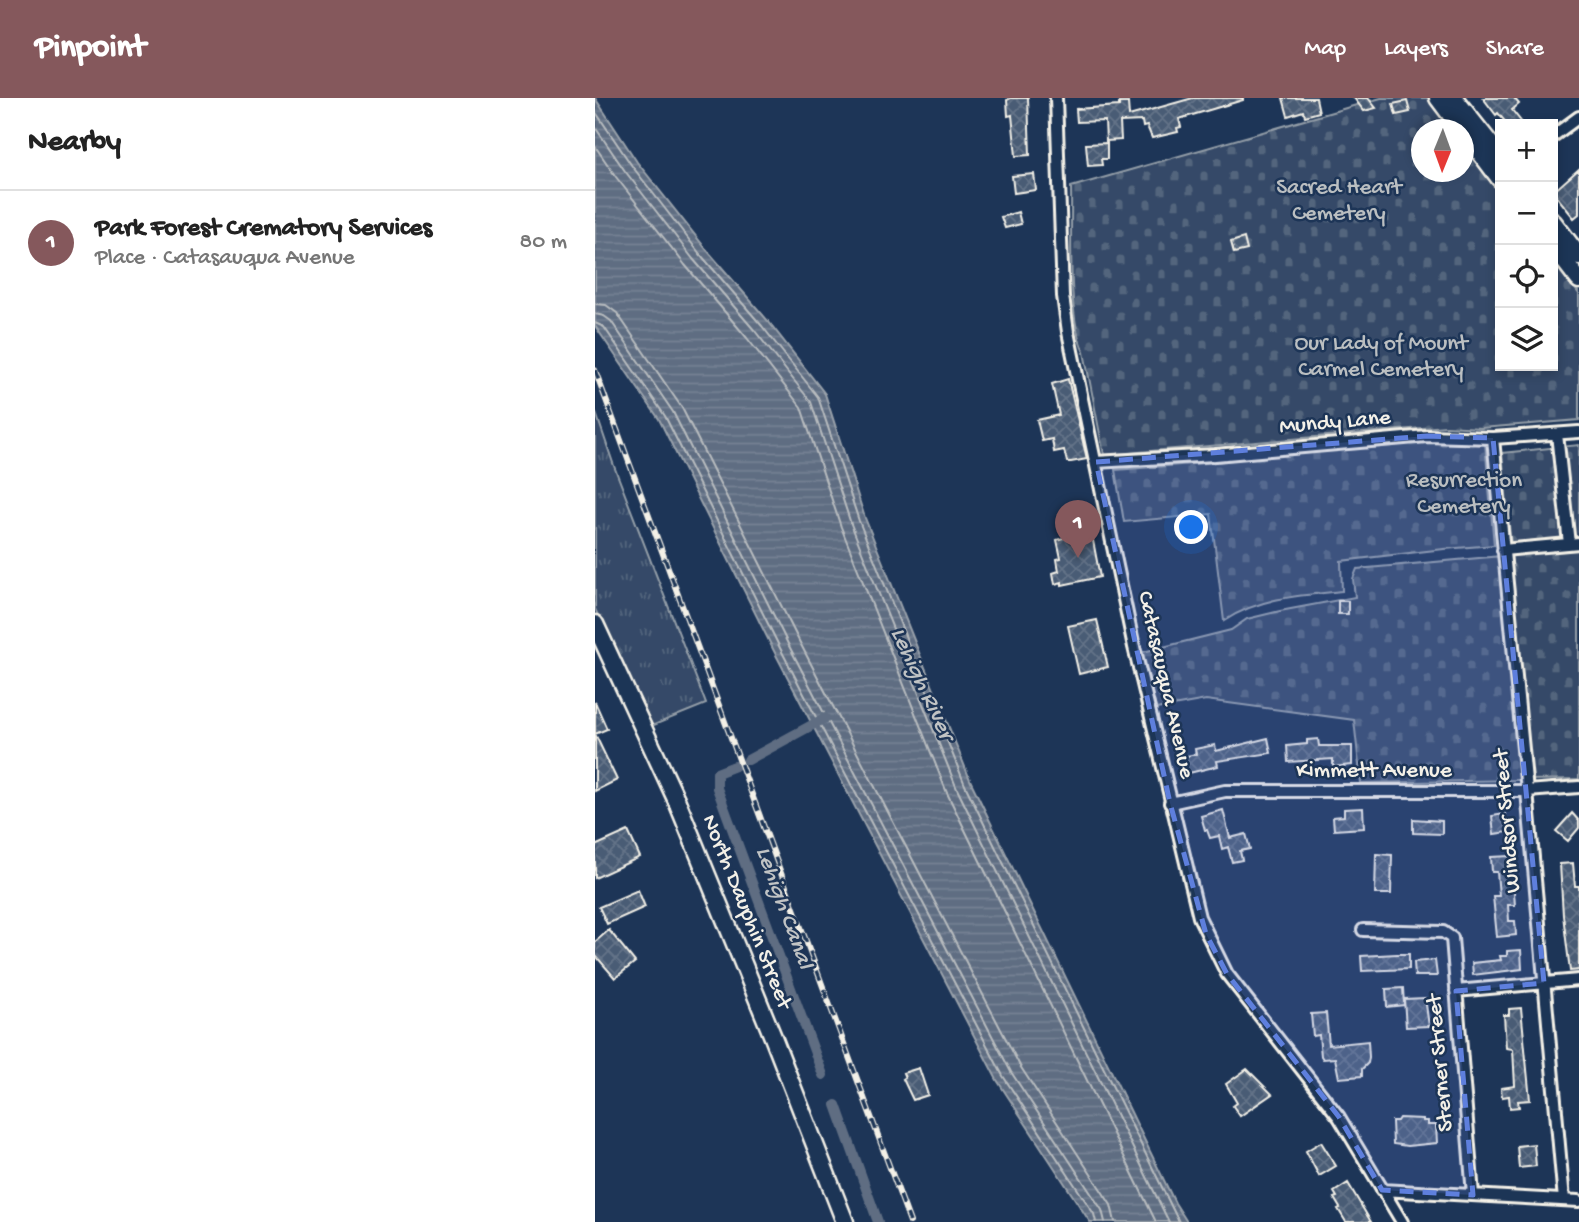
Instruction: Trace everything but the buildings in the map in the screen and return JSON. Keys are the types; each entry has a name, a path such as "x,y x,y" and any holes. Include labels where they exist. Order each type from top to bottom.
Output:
{"street":[{"name":"Catasauqua Avenue","path":"1056,98 1063,296 1068,332 1134,647 1199,917 1227,974 1339,1117 1402,1222"},
{"path":"1438,98 1454,119"},
{"path":"1454,98 1495,150"},
{"path":"1558,132 1579,117"},
{"path":"1474,145 1495,172"},
{"path":"1558,229 1579,256"},
{"path":"1558,253 1579,280"},
{"name":"Mundy Lane","path":"1096,462 1174,458 1427,436 1493,438 1579,432"},
{"path":"1503,550 1574,544 1557,434"},
{"name":"Windsor Street","path":"1493,438 1563,1200"},
{"name":"North Dauphin Street","path":"596,628 676,799 845,1222"},
{"name":"Kimmett Avenue","path":"1170,803 1225,791 1527,791 1579,787"},
{"name":"Sterner Street","path":"1363,930 1443,932 1452,938 1473,1195"},
{"path":"1456,991 1579,980"},
{"path":"1382,1190 1579,1201"}],"highlighted area":[{"path":"1427,436 1493,438 1544,983 1456,991 1473,1195 1382,1190 1339,1117 1227,974 1206,934 1170,803 1096,462"}],"green space":[{"name":"Sacred Heart Cemetery","path":"1381,98 1431,98 1447,119 1411,119 1411,182 1474,182 1474,155 1495,184 1495,371 1558,371 1558,267 1579,294 1579,420 1481,428 1446,426 1104,455 1075,318 1071,272 1071,187"},
{"path":"595,410 706,704 649,727 595,609"},
{"name":"Resurrection Cemetery","path":"1395,441 1485,443 1494,545 1341,561 1342,591 1265,602 1224,621 1211,514 1124,522 1115,470 1206,463"},
{"path":"1579,445 1579,779 1361,783 1354,720 1206,700 1156,709 1143,652 1231,630 1247,619 1355,597 1353,579 1357,569 1512,555 1502,453"}],"water":[{"name":"Lehigh River","path":"595,98 637,162 825,394 865,518 971,782 1175,1203 1187,1222 1090,1222 997,1080 774,651 659,419 595,326"}],"waterway":[{"name":"Lehigh Canal","path":"748,760 825,718"},
{"name":"Lehigh Canal","path":"735,766 717,773 717,788 823,1075"},
{"name":"Lehigh Canal","path":"836,1105 878,1222"}],"railway":[{"path":"595,370 910,1222"}],"place":[{"name":"Park Forest Crematory Services","path":"1078,558"}],"park label":[{"name":"Our Lady of Mount Carmel Cemetery","path":"1381,357"}]}
